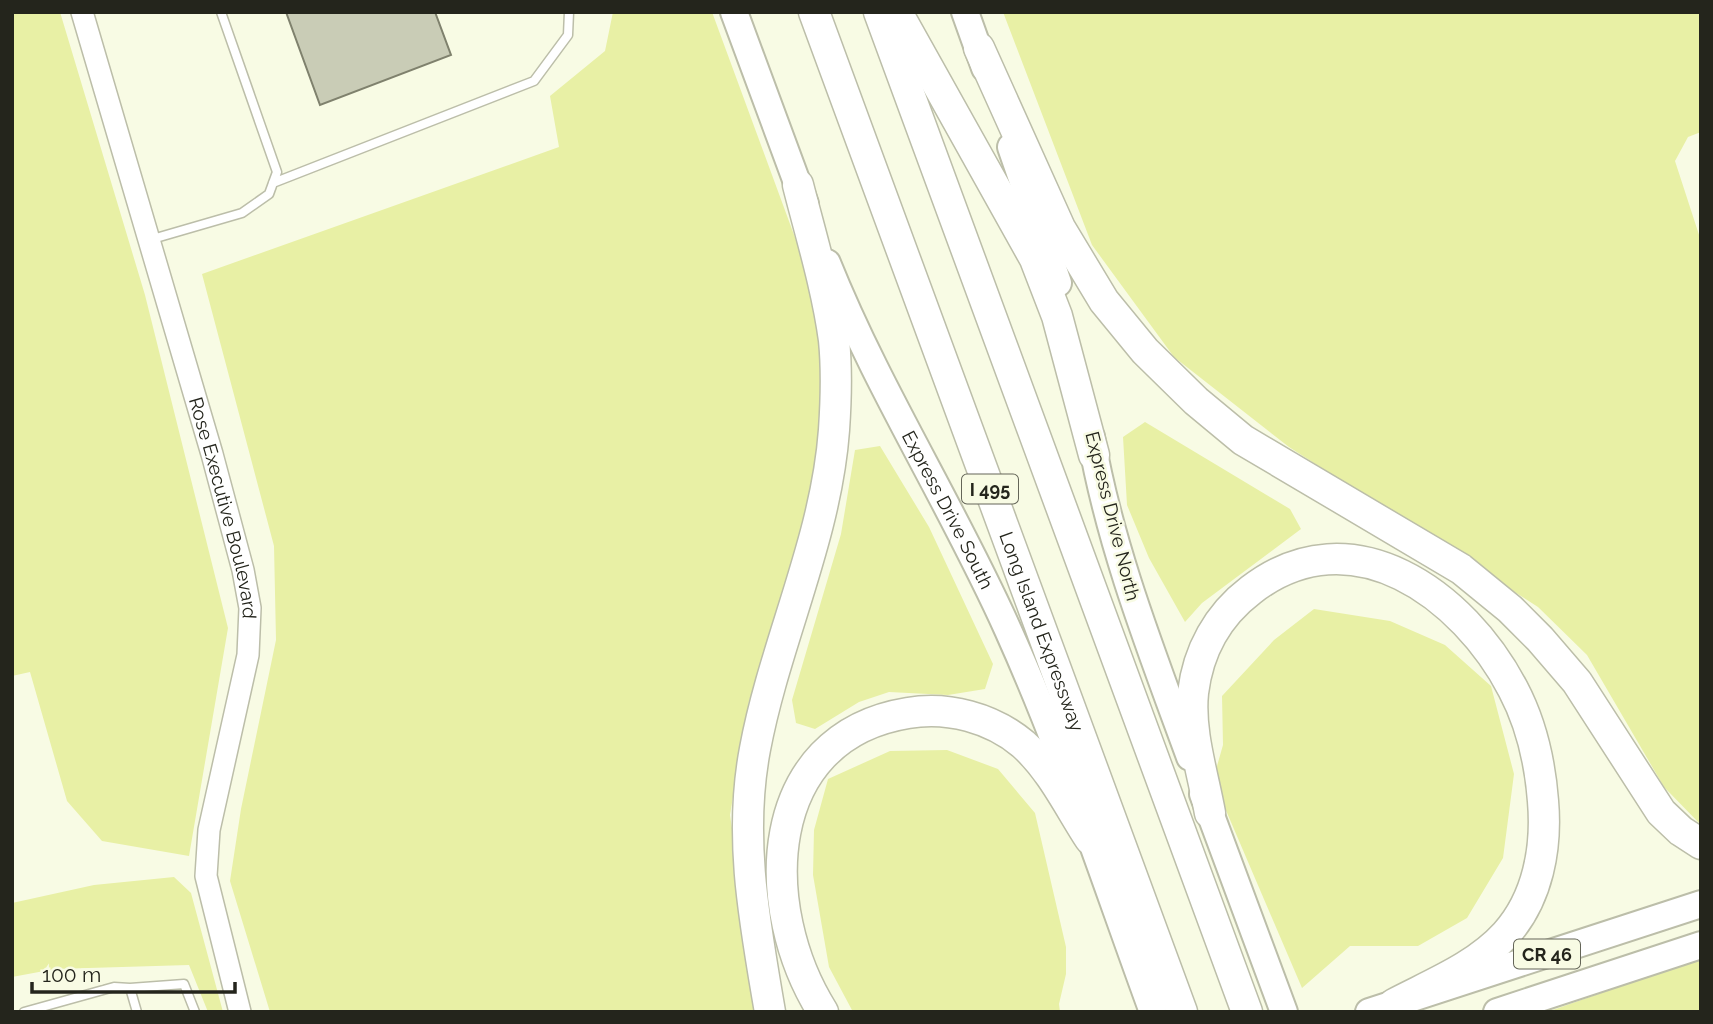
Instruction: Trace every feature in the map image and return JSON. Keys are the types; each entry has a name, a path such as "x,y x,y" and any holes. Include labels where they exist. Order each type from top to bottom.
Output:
{"highway":[{"name":"Long Island Expressway","path":"814,12 1152,970 1182,1012"},
{"path":"879,12 1247,1012"},
{"path":"897,12 1035,259 1057,316 1094,455"},
{"path":"979,48 1060,228 1104,301 1145,351 1187,393 1243,440 1461,569 1502,602 1540,639 1577,682 1661,812 1681,831 1701,844"},
{"path":"770,1012 752,906 748,863 750,783 765,703 823,499 831,456 835,411 835,364 831,323 799,185"},
{"path":"1210,813 1194,729 1192,711 1195,678 1205,646 1213,631 1233,605 1257,585 1287,569 1304,564 1336,559 1367,562 1412,579 1441,598 1468,624 1505,674 1529,727 1542,786 1544,824 1541,860 1524,908 1494,945 1470,964 1381,1008"},
{"path":"823,1012 802,972 790,933 783,893 783,838 792,803 808,774 820,759 850,734 886,718 922,711 958,714 989,724 1020,742 1046,768 1090,839"}],"main road":[{"name":"Express Drive South","path":"734,12 832,275 864,347 1009,631 1090,839 1152,970 1153,1012"},
{"name":"Express Drive North","path":"965,12 1065,306 1094,455 1136,608 1284,1012"},
{"name":"CR 46","path":"1381,1008 1701,904"},
{"name":"CR 46","path":"1497,1012 1701,945"}],"street":[{"name":"Rose Executive Boulevard","path":"82,12 212,454 243,570 250,608 248,655 209,831 206,877 240,1012"}],"lane":[{"path":"148,241 242,213 269,194 277,172 221,12"},
{"path":"273,183 534,81 568,35 569,12"},
{"path":"24,1012 114,987 184,984 195,1012"},
{"path":"130,988 137,1012"}],"green space":[{"path":"12,12 60,12 145,295 228,628 189,856 102,841 67,801 30,672 12,676"},
{"path":"613,12 712,12 804,262 822,350 817,456 808,521 749,701 730,815 760,1012 270,1012 230,881 241,809 276,640 274,546 202,274 559,147 550,96 605,51"},
{"path":"1003,12 1701,12 1701,132 1688,137 1675,161 1701,241 1701,825 1664,787 1587,655 1538,607 1289,447 1174,357 1092,245"},
{"path":"1145,422 1290,509 1301,529 1202,603 1185,622 1149,558 1127,505 1123,437"},
{"path":"880,446 929,527 993,664 985,689 948,695 889,692 859,702 815,729 796,723 792,700 841,534 855,450"},
{"path":"1314,609 1390,621 1445,645 1491,686 1514,774 1503,858 1467,918 1418,946 1350,946 1302,988 1213,780 1223,745 1222,696 1274,640"},
{"path":"947,750 998,769 1035,813 1066,947 1066,974 1059,1004 1060,1012 853,1012 829,967 813,875 814,830 828,779 890,751"},
{"path":"174,877 191,893 223,1012 208,1012 189,965 55,969 12,977 12,903 94,885"},
{"path":"1701,958 1701,1012 1547,1012"}],"building":[{"path":"286,12 435,12 451,55 320,105"}]}
